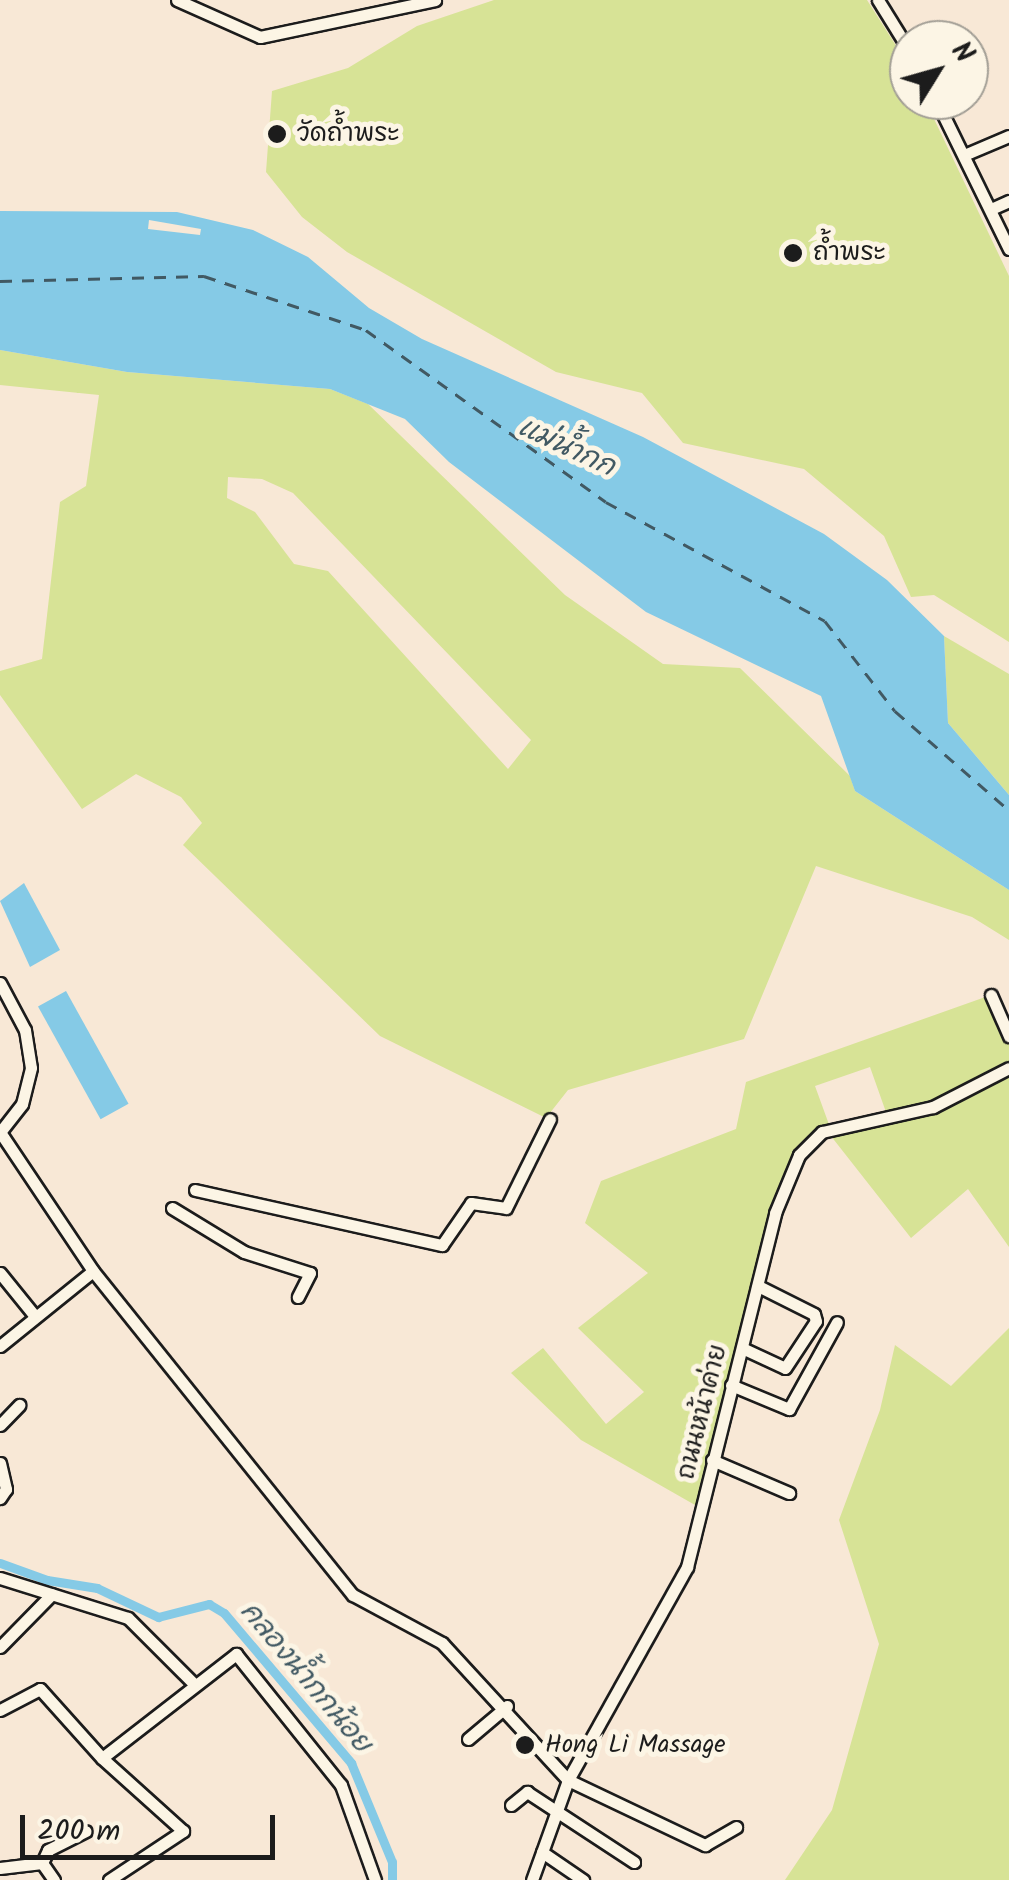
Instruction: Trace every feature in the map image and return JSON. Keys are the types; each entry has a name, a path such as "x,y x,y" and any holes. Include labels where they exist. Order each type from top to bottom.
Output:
{"street":[{"path":"176,0 260,37 435,0"},
{"path":"946,120 1009,249"},
{"path":"964,155 1009,136"},
{"path":"991,210 1009,201"},
{"path":"0,983 31,1054 25,1095 0,1132 93,1271 353,1595 442,1643 506,1706 568,1780 706,1845 736,1827"},
{"path":"992,996 1009,1036"},
{"name":"ถนนหน้าค่าย","path":"532,1880 568,1780 687,1567 758,1286 799,1154 822,1132 933,1107 1008,1071"},
{"path":"196,1190 442,1245 471,1203 506,1208 550,1119"},
{"path":"172,1208 244,1252 310,1273 298,1297"},
{"path":"0,1346 93,1271"},
{"path":"0,1273 34,1315"},
{"path":"742,1348 785,1368 816,1321 758,1286"},
{"path":"732,1385 789,1409 837,1322"},
{"path":"0,1425 19,1405"},
{"path":"712,1460 789,1493"},
{"path":"0,1463 6,1490 0,1498"},
{"path":"0,1578 128,1618 194,1684"},
{"path":"0,1646 52,1594"},
{"path":"102,1758 231,1656 242,1656 342,1785 375,1880"},
{"path":"0,1710 40,1689 102,1758 183,1831 108,1880"},
{"path":"468,1739 506,1706"},
{"path":"512,1805 527,1792 555,1816 634,1862"},
{"path":"42,1863 48,1850 86,1831"},
{"path":"542,1852 584,1880"},
{"path":"0,1868 42,1863"},
{"path":"42,1863 54,1880"}],"green space":[{"path":"494,0 867,0 889,35 889,120 935,120 1009,276 1009,642 934,595 911,597 884,536 804,469 683,443 642,393 556,372 347,252 302,217 266,172 272,91 348,68 417,26"},
{"path":"0,350 127,372 330,389 368,404 565,595 663,664 740,668 850,776 855,791 1009,890 1009,940 972,917 816,866 744,1039 568,1090 546,1118 380,1036 183,845 202,823 181,797 136,774 82,809 0,695 0,671 42,659 60,502 86,486 99,395 0,385","holes":["228,477 262,479 293,493 531,740 508,769 328,571 294,564 255,512 227,498"]},
{"path":"944,636 1009,674 1009,795 948,723"},
{"path":"991,995 1009,1036 1009,1247 968,1189 911,1238 827,1131 799,1155 702,1509 581,1440 511,1373 543,1348 606,1424 644,1392 578,1328 648,1273 585,1223 601,1181 736,1129 746,1082","holes":["870,1067 887,1115 831,1130 815,1086"]},
{"path":"1009,1328 1009,1880 785,1880 832,1810 879,1644 839,1520 880,1410 895,1345 951,1386"}],"water":[{"name":"แม่น้ำกก","path":"0,211 177,212 253,230 308,257 369,308 422,339 643,437 824,534 887,580 944,636 948,723 1009,795 1009,890 855,791 821,696 646,612 449,462 405,419 330,389 127,372 0,350"},
{"path":"24,883 60,950 30,967 0,901"},
{"path":"66,991 129,1104 101,1119 38,1007"}],"pier":[{"path":"149,220 201,229 200,235 148,229"}],"waterway":[{"name":"คลองน้ำกกน้อย","path":"0,1563 47,1580 97,1588 158,1617 209,1604 224,1613 351,1763 392,1862 392,1880"}],"ferry route":[{"path":"0,281 204,276 366,330 606,502 825,621 895,711 1009,810"}],"place":[{"name":"วัดถ้ำพระ","path":"277,134"},
{"name":"ถ้ำพระ","path":"793,253"},
{"name":"Hong Li Massage","path":"525,1745"}]}
